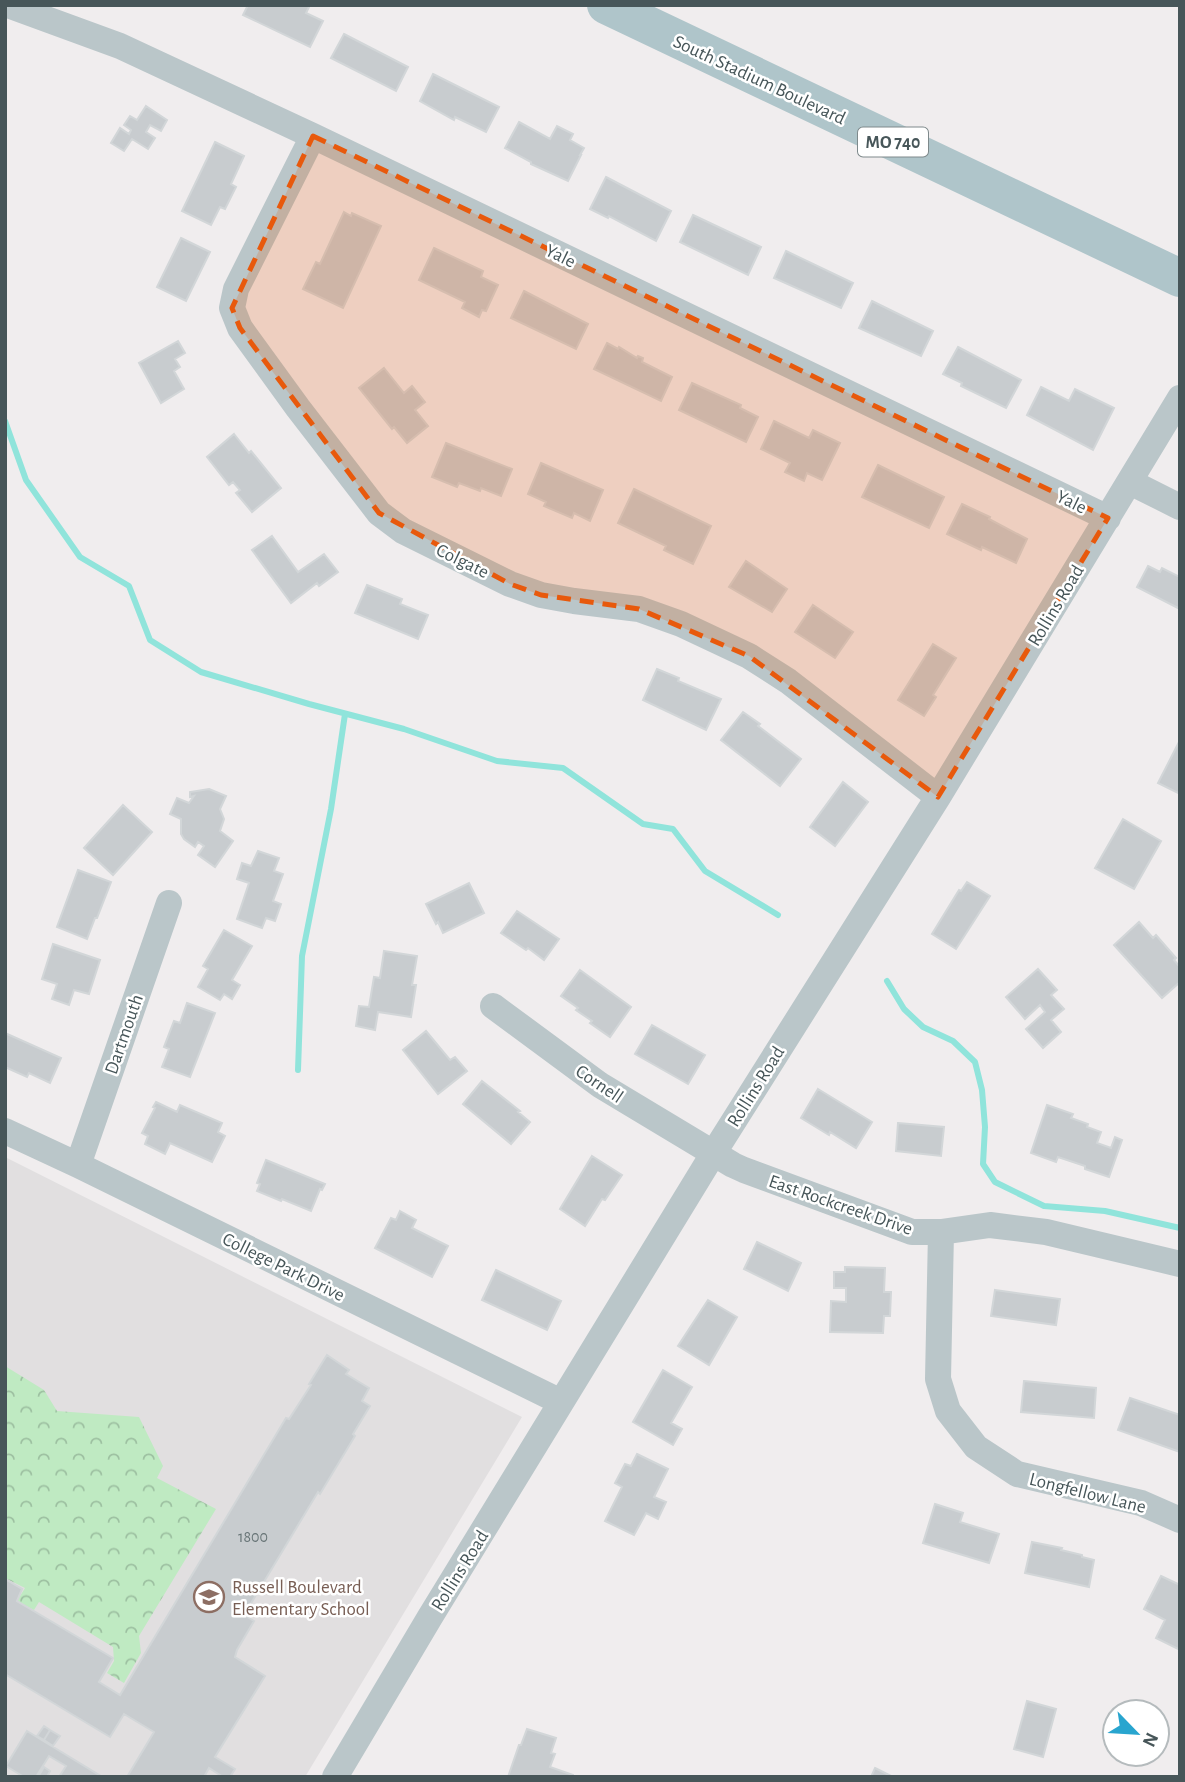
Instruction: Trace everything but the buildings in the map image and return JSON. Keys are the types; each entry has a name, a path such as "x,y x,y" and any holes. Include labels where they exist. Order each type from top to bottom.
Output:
{"main road":[{"name":"South Stadium Boulevard","path":"606,5 1180,278"}],"street":[{"name":"Yale","path":"8,5 120,46 313,136 1108,518"},
{"name":"Colgate","path":"313,136 236,289 232,308 240,328 379,513 403,531 510,584 541,595 639,609 681,624 749,656 788,681 937,797"},
{"name":"Rollins Road","path":"335,1777 561,1402 937,797 1180,398"},
{"path":"1130,482 1180,507"},
{"name":"Dartmouth","path":"78,1165 169,903"},
{"name":"Cornell","path":"493,1006 600,1085 713,1154"},
{"name":"College Park Drive","path":"5,1131 561,1402"},
{"name":"East Rockcreek Drive","path":"713,1154 744,1170 912,1232 941,1232 990,1224 1045,1232 1180,1264"},
{"name":"Longfellow Lane","path":"941,1232 938,1379 948,1410 976,1447 1017,1474 1141,1503 1180,1520"}],"highlighted area":[{"path":"313,136 1108,518 938,797 749,656 639,609 541,595 510,584 379,513 240,328 232,308"}],"shaded area":[{"name":"Russell Boulevard Elementary School","path":"5,1157 522,1417 305,1777 5,1777"}],"green space":[{"path":"5,1366 44,1390 57,1411 139,1417 163,1466 157,1478 216,1509 139,1636 141,1653 124,1683 107,1673 114,1661 113,1647 39,1602 34,1610 17,1601 25,1588 5,1578"}],"waterway":[{"path":"5,421 26,480 80,557 129,586 150,640 201,672 404,729 497,761 563,768 643,824 673,829 705,871 778,915"},
{"path":"298,1070 302,956 331,809 345,714"},
{"path":"887,981 904,1009 923,1027 953,1041 975,1062 982,1090 985,1127 983,1164 995,1182 1044,1206 1105,1211 1180,1228"}],"place":[{"name":"Russell Boulevard Elementary School","path":"209,1597"}]}
